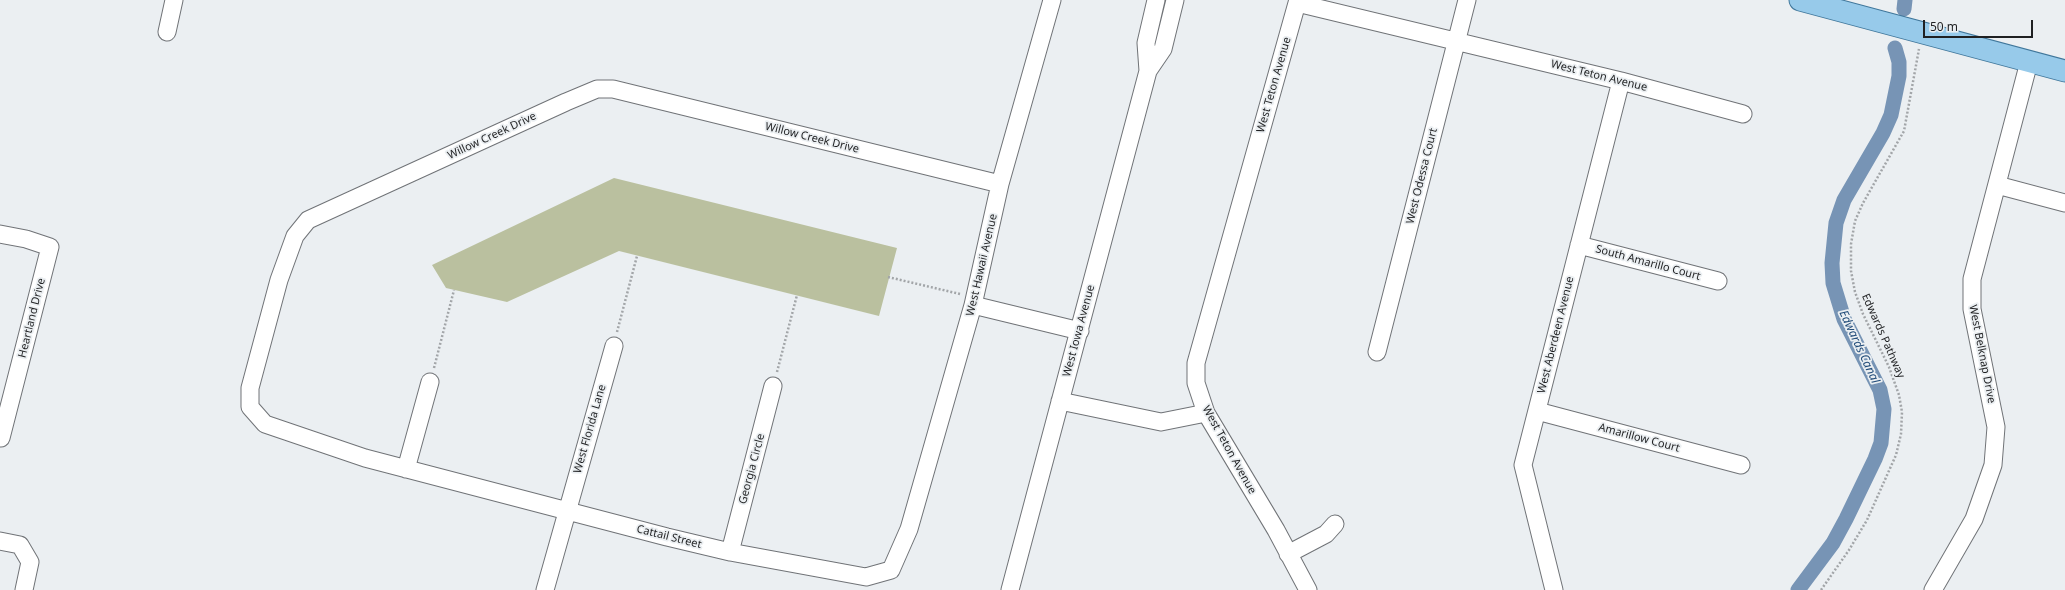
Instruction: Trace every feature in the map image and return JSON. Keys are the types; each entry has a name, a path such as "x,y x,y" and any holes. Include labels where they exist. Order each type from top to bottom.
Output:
{"main road":[{"path":"1800,0 2065,71"}],"street":[{"path":"167,32 174,0"},
{"name":"West Hawaii Avenue","path":"909,529 974,301 1000,184 1052,0"},
{"name":"West Iowa Avenue","path":"1010,590 1148,71 1146,43 1156,0"},
{"name":"West Iowa Avenue","path":"1148,71 1163,49 1175,0"},
{"name":"West Odessa Court","path":"1377,352 1467,0"},
{"name":"West Teton Avenue","path":"1308,590 1206,413 1196,383 1196,363 1297,3 1457,40 1621,81 1743,114"},
{"name":"West Belknap Drive","path":"1933,590 1974,519 1993,465 1996,426 1972,309 1972,279 2029,62"},
{"name":"West Aberdeen Avenue","path":"1554,590 1523,465 1621,81"},
{"name":"Willow Creek Drive","path":"365,458 265,424 250,407 250,388 279,280 295,236 308,220 566,102 597,90 613,89 1000,184"},
{"path":"1997,185 2065,203"},
{"name":"Heartland Drive","path":"0,234 26,239 50,247 1,438"},
{"name":"South Amarillo Court","path":"1579,245 1718,281"},
{"path":"974,301 1080,331"},
{"name":"West Florida Lane","path":"545,590 566,511 614,346"},
{"path":"406,469 430,382"},
{"name":"Georgia Circle","path":"730,552 773,386"},
{"path":"1060,401 1161,422 1206,413"},
{"name":"Amarillow Court","path":"1537,411 1741,465"},
{"name":"Cattail Street","path":"365,458 730,552 866,577 891,570 909,529"},
{"path":"1288,554 1326,534 1335,524"},
{"path":"0,541 20,545 30,562 24,590"}],"path":[{"name":"Edwards Pathway","path":"1821,590 1849,550 1867,520 1896,455 1901,434 1902,412 1899,394 1889,368 1863,314 1855,292 1851,272 1851,244 1855,221 1863,203 1904,131 1915,64 1923,34"},
{"path":"614,346 637,256"},
{"path":"888,277 974,301"},
{"path":"430,382 454,290"},
{"path":"773,386 797,295"}],"green space":[{"path":"614,178 897,248 879,316 619,251 507,302 446,288 432,265"}],"waterway":[{"name":"Edwards Canal","path":"1904,9 1905,0"},
{"name":"Edwards Canal","path":"1798,590 1833,543 1875,459 1881,443 1884,409 1880,390 1844,319 1833,283 1832,263 1836,223 1844,200 1883,133 1891,115 1899,76 1899,62 1895,48"}]}
